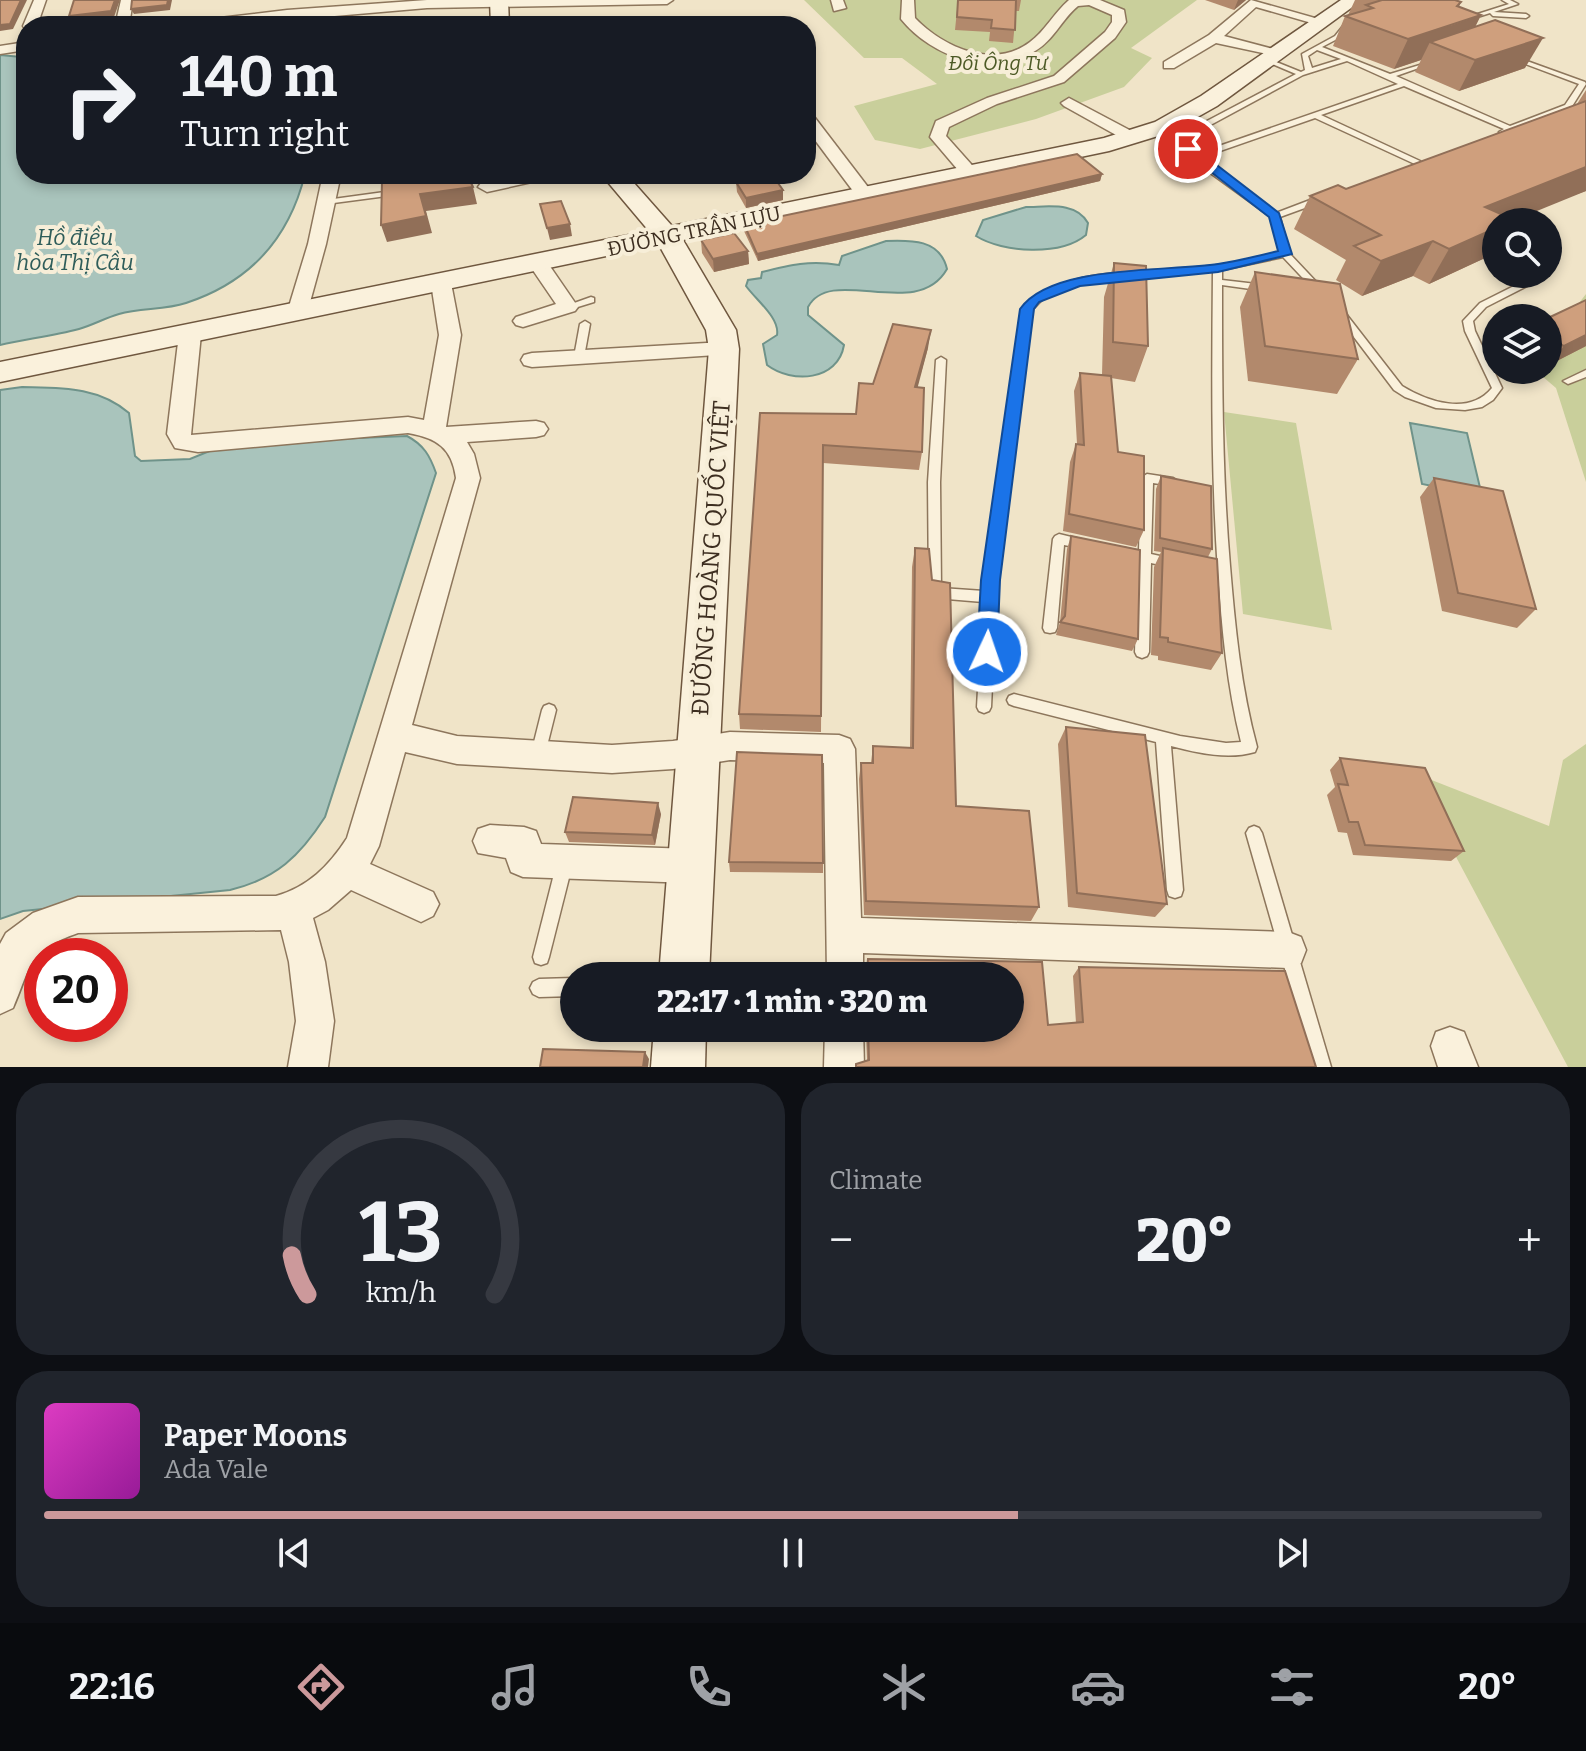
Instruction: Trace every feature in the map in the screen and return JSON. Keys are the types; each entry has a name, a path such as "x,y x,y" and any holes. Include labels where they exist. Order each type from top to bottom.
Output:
{"main road":[{"name":"ĐƯỜNG TRẦN LỰU","path":"0,372 668,237 1120,141 1163,127 1322,22 1349,11"},
{"name":"ĐƯỜNG HOÀNG QUỐC VIỆT","path":"622,184 668,237 721,330 724,349 685,962"},
{"path":"678,1067 679,1042"}],"street":[{"path":"247,16 362,4 667,0"},
{"path":"908,0 907,13 911,23 951,50 973,58 996,59 1031,48 1074,2 1112,3 1119,13 1116,28 1059,79 992,101 942,124 938,137 970,173"},
{"path":"1169,65 1214,38 1252,6 1322,22"},
{"path":"1214,38 1271,57"},
{"path":"1069,103 1120,141"},
{"path":"1052,110 1120,141"},
{"path":"816,130 865,195"},
{"path":"297,313 330,184"},
{"path":"487,187 500,184"},
{"path":"523,321 568,307 538,263"},
{"path":"440,433 450,335 441,283"},
{"path":"0,995 7,968 19,946 46,926 78,915 276,914 303,907 327,892 347,871 362,846 468,478 466,457 453,440 440,433 408,425 198,444 183,442 179,434 190,334"},
{"path":"532,360 724,349"},
{"path":"440,433 536,429"},
{"path":"394,735 457,750 612,759 673,755 730,746 839,749 845,962"},
{"path":"490,841 524,843 523,860 565,859 692,866"},
{"path":"347,871 421,904"},
{"path":"293,910 307,962 315,1021 308,1067"},
{"path":"845,935 1288,950"},
{"path":"844,1042 844,1067"}],"lane":[{"path":"1452,24 1515,4 1505,0"},
{"path":"1305,72 1304,55 1342,34 1349,11"},
{"path":"1484,13 1526,16"},
{"path":"1316,47 1510,129"},
{"path":"1497,134 1568,106 1583,83 1509,56"},
{"path":"1271,57 1305,72"},
{"path":"1309,293 1324,295 1285,254 1275,216 1194,157 1186,142 1196,128 1305,72 1347,59"},
{"path":"1390,76 1435,61"},
{"path":"1194,157 1404,84"},
{"path":"1315,115 1417,163"},
{"path":"1403,168 1431,158"},
{"path":"326,202 414,190"},
{"path":"1275,216 1332,195"},
{"path":"984,707 990,597 1027,309 1034,299 1078,282 1218,268 1285,254"},
{"path":"1014,700 1163,738 1226,750 1250,747 1239,709 1217,572 1218,268"},
{"path":"1218,282 1278,290"},
{"path":"1335,306 1356,329 1398,388 1406,394 1431,402 1481,406 1492,399 1497,388 1468,321 1483,305 1516,288"},
{"path":"568,307 591,300"},
{"path":"579,357 585,324"},
{"path":"941,360 934,482 935,593 990,597"},
{"path":"1568,381 1586,373"},
{"path":"1142,652 1147,478 1190,486"},
{"path":"1204,488 1218,491"},
{"path":"1050,628 1059,539 1102,548"},
{"path":"1116,551 1184,565"},
{"path":"538,754 549,710"},
{"path":"1163,738 1175,890"},
{"path":"1254,833 1322,1067"},
{"path":"541,957 565,859"},
{"path":"539,988 560,987"}],"green space":[{"name":"Đồi Ông Tư","path":"804,0 1197,0 1131,48 1152,58 1124,87 1036,119 920,149 875,140 854,106 937,84 902,58 864,58"},
{"path":"1586,294 1586,482 1556,388 1551,384 1562,384 1562,311 1579,303"},
{"path":"1224,412 1296,423 1332,630 1243,614"},
{"path":"1586,744 1586,1067 1568,1067 1414,778 1429,779 1549,826 1563,760"}],"water":[{"name":"Hồ điều hòa Thị Cầu","path":"0,55 16,57 16,184 302,184 289,219 264,255 248,270 209,294 170,307 127,312 79,329 0,345"},
{"path":"1026,207 1060,207 1076,211 1088,223 1086,235 1062,246 1032,250 1001,246 976,236 983,220"},
{"path":"886,241 923,243 938,252 947,269 933,284 916,291 835,290 819,295 808,307 808,315 844,345 840,357 833,366 813,376 789,375 767,365 763,344 777,335 777,329 771,316 746,286 748,280 761,278 762,272 791,265 839,265 842,256"},
{"path":"22,387 78,390 117,404 129,413 135,456 141,461 190,459 212,450 283,441 407,436 422,447 431,461 436,473 325,817 296,854 261,879 230,890 23,911 0,919 0,390"},
{"path":"1410,423 1467,433 1482,496 1422,484"}],"building":[{"path":"0,0 21,0 10,24 0,25"},
{"path":"74,0 115,0 111,11 69,16"},
{"path":"132,0 168,0 167,5 131,9"},
{"path":"958,0 1016,0 1015,30 991,28 992,20 957,17"},
{"path":"1382,0 1455,0 1461,2 1457,6 1481,15 1408,39 1345,16 1373,8 1366,5"},
{"path":"1495,20 1543,38 1475,60 1430,42"},
{"path":"1586,101 1586,167 1482,208 1482,234 1449,249 1433,241 1381,261 1354,246 1381,235 1310,196 1338,185 1346,189"},
{"path":"1077,154 1102,174 757,254 744,224"},
{"path":"382,184 472,184 473,187 420,194 426,216 381,225"},
{"path":"737,184 779,184 783,190 746,198"},
{"path":"561,201 570,224 547,228 540,204"},
{"path":"734,233 748,251 713,259 701,240"},
{"path":"1114,263 1146,266 1148,346 1113,342"},
{"path":"1255,272 1340,284 1358,359 1265,346"},
{"path":"1586,300 1586,335 1564,346 1562,345 1562,311"},
{"path":"893,324 931,330 915,387 924,388 922,452 823,445 821,716 739,714 760,413 856,414 859,383 873,384"},
{"path":"1080,373 1111,376 1118,452 1144,456 1144,530 1069,514 1076,444 1084,445"},
{"path":"1161,476 1211,486 1212,549 1160,538"},
{"path":"1434,478 1503,491 1536,609 1458,593"},
{"path":"1071,536 1140,550 1138,639 1060,622 1065,616"},
{"path":"915,548 929,549 932,580 950,583 956,806 1029,811 1039,907 866,901 861,763 873,763 873,746 913,748"},
{"path":"1163,548 1217,559 1222,653 1168,642 1168,638 1160,637"},
{"path":"1066,727 1145,735 1167,904 1077,893"},
{"path":"737,752 822,755 823,863 729,862"},
{"path":"1340,758 1425,768 1464,851 1365,845 1358,822 1349,822 1338,784 1348,785"},
{"path":"573,797 658,803 652,835 565,832"},
{"path":"868,959 1042,962 1048,1025 1083,1022 1079,967 1285,971 1316,1067 856,1067 856,1064 869,1060 868,1042 1024,1042 1024,962 868,962"},
{"path":"543,1049 645,1052 643,1067 540,1067"}],"route":[{"path":"987,652 991,580 1027,309 1034,299 1078,282 1218,268 1285,254 1275,216 1194,157 1188,149"}]}
